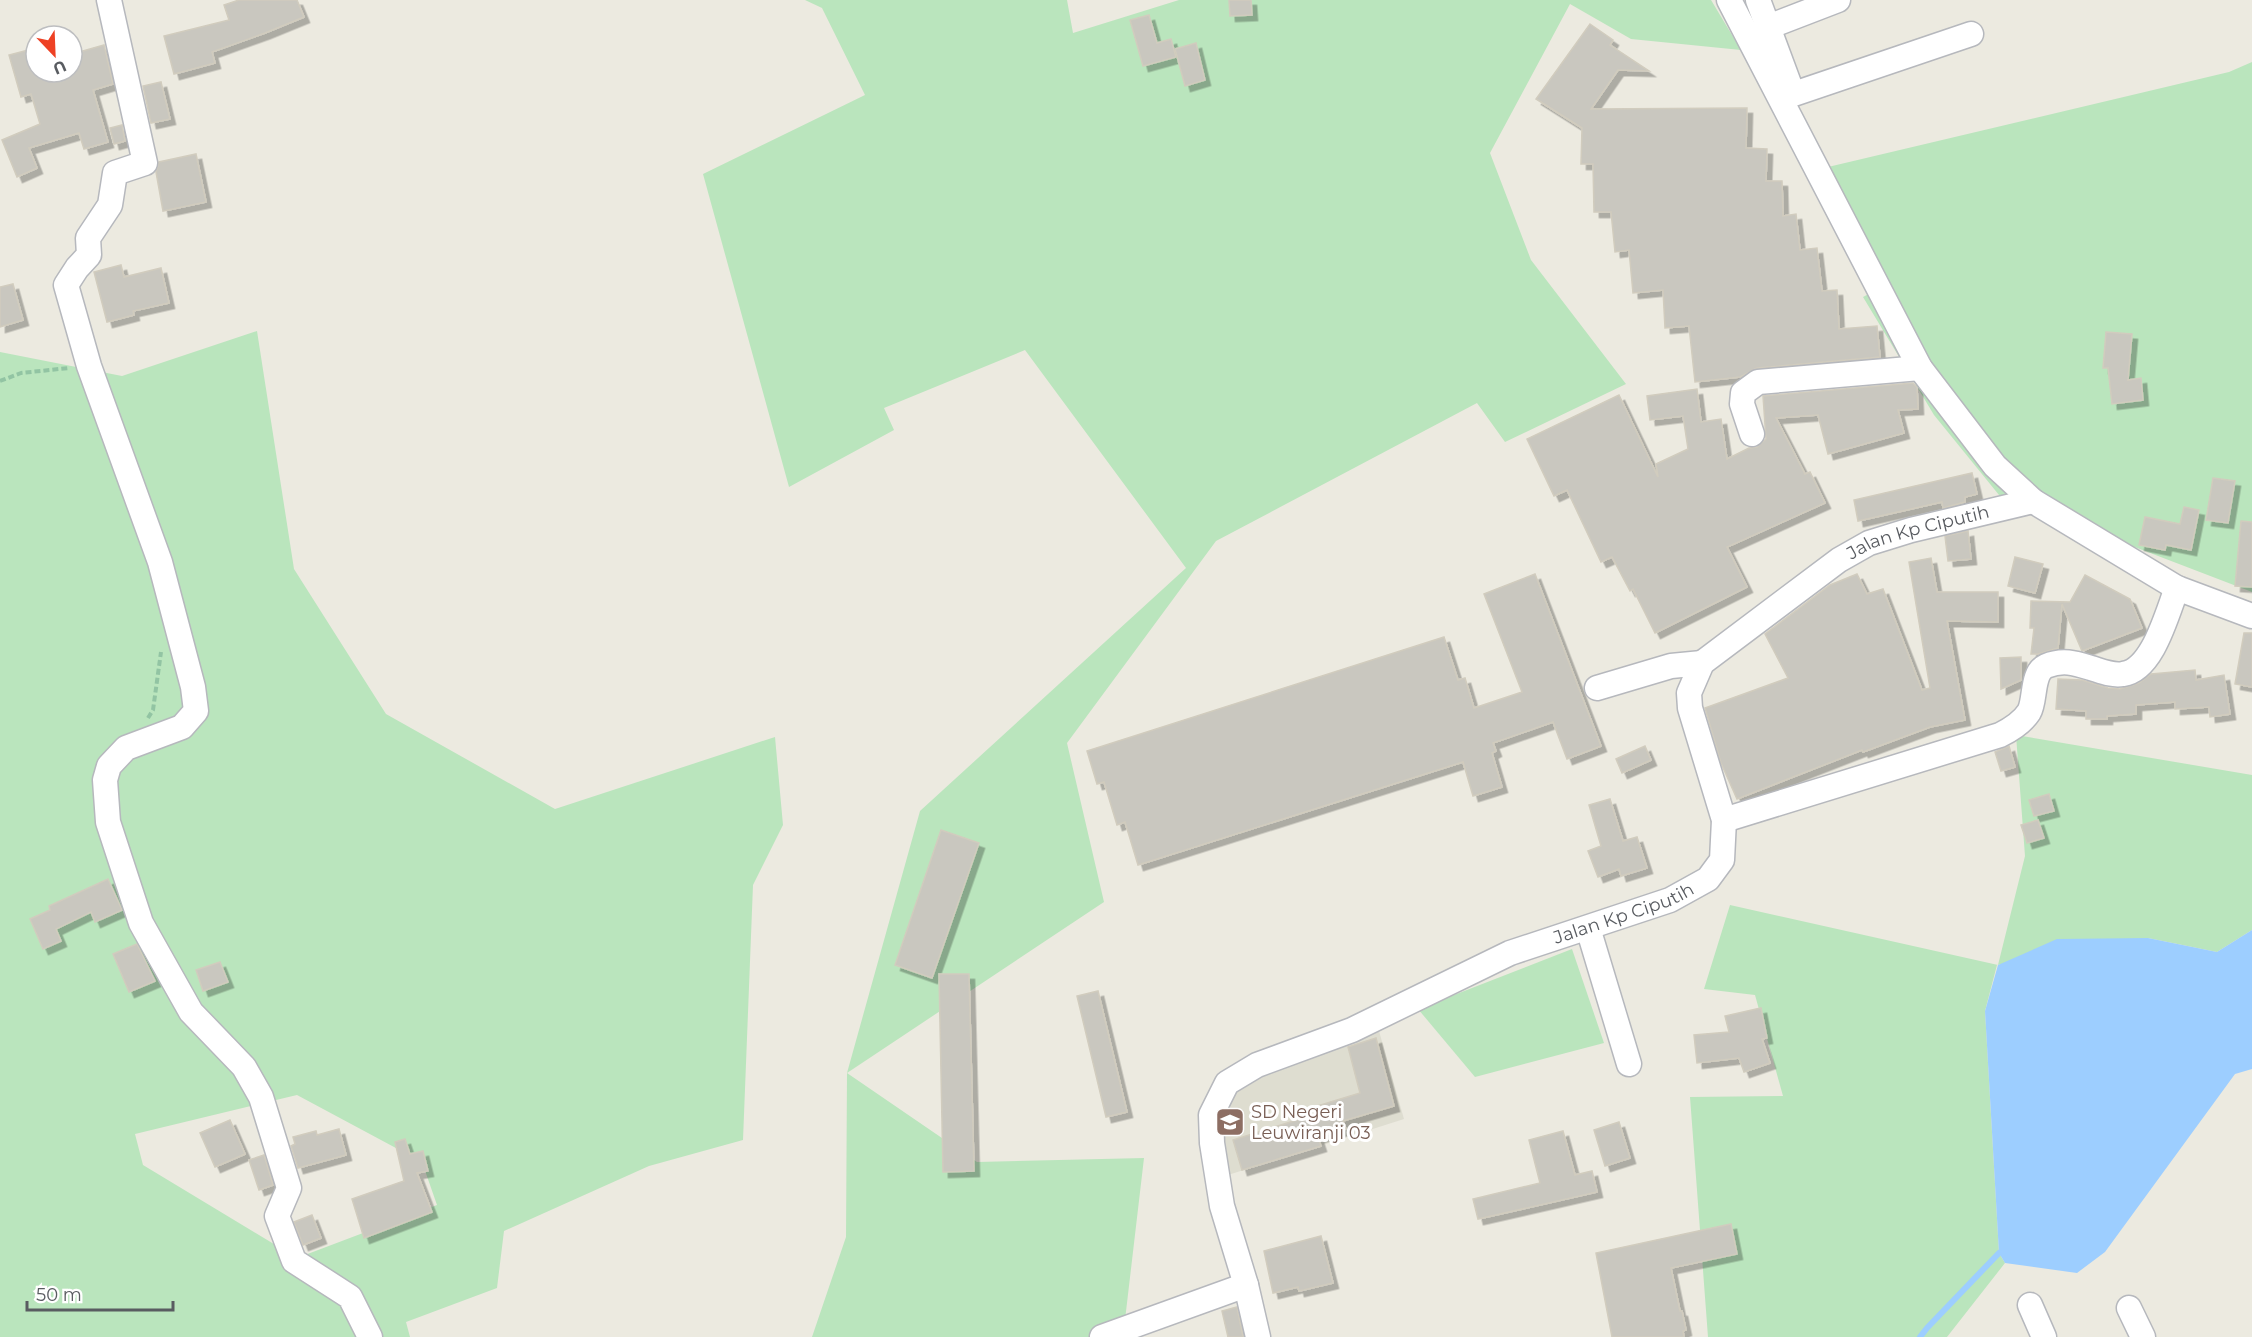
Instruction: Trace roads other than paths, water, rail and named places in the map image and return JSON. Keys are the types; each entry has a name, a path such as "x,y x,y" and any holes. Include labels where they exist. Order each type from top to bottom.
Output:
{"street":[{"path":"109,0 145,163 115,174 110,205 88,238 89,255 66,285 89,366 160,562 193,687 195,711 182,727 126,748 109,766 105,780 108,822 141,922 191,1012 244,1066 261,1097 289,1188 277,1216 294,1261 350,1297 370,1337"},
{"path":"1729,0 1787,96 1920,368 1995,466 2032,501 2177,588 2252,616"},
{"path":"1758,0 1787,96"},
{"path":"1768,27 1838,0"},
{"path":"1787,96 1971,34"},
{"path":"1752,434 1742,404 1743,393 1758,382 1920,368"},
{"name":"Jalan Kp Ciputih","path":"1258,1337 1246,1285 1222,1206 1212,1143 1211,1115 1227,1083 1257,1065 1352,1030 1510,953 1670,900 1708,879 1722,860 1724,820 1690,708 1689,693 1702,663 1839,560 1869,543 1911,530 2032,501"},
{"path":"1724,820 2007,731 2029,712 2038,674 2044,667 2069,661 2110,674 2124,674 2145,663 2177,588"},
{"path":"1598,688 1671,666 1702,663"},
{"path":"1588,928 1629,1064"},
{"path":"1102,1337 1246,1285"},
{"path":"2030,1305 2044,1337"},
{"path":"2129,1308 2143,1337"}],"water":[{"path":"2252,930 2252,1069 2235,1074 2105,1252 2077,1273 2005,1263 1999,1253 1985,1011 1998,965 2057,939 2148,938 2217,952"}],"waterway":[{"path":"1920,1337 1999,1253"}],"place":[{"name":"SD Negeri Leuwiranji 03","path":"1230,1122"}]}
